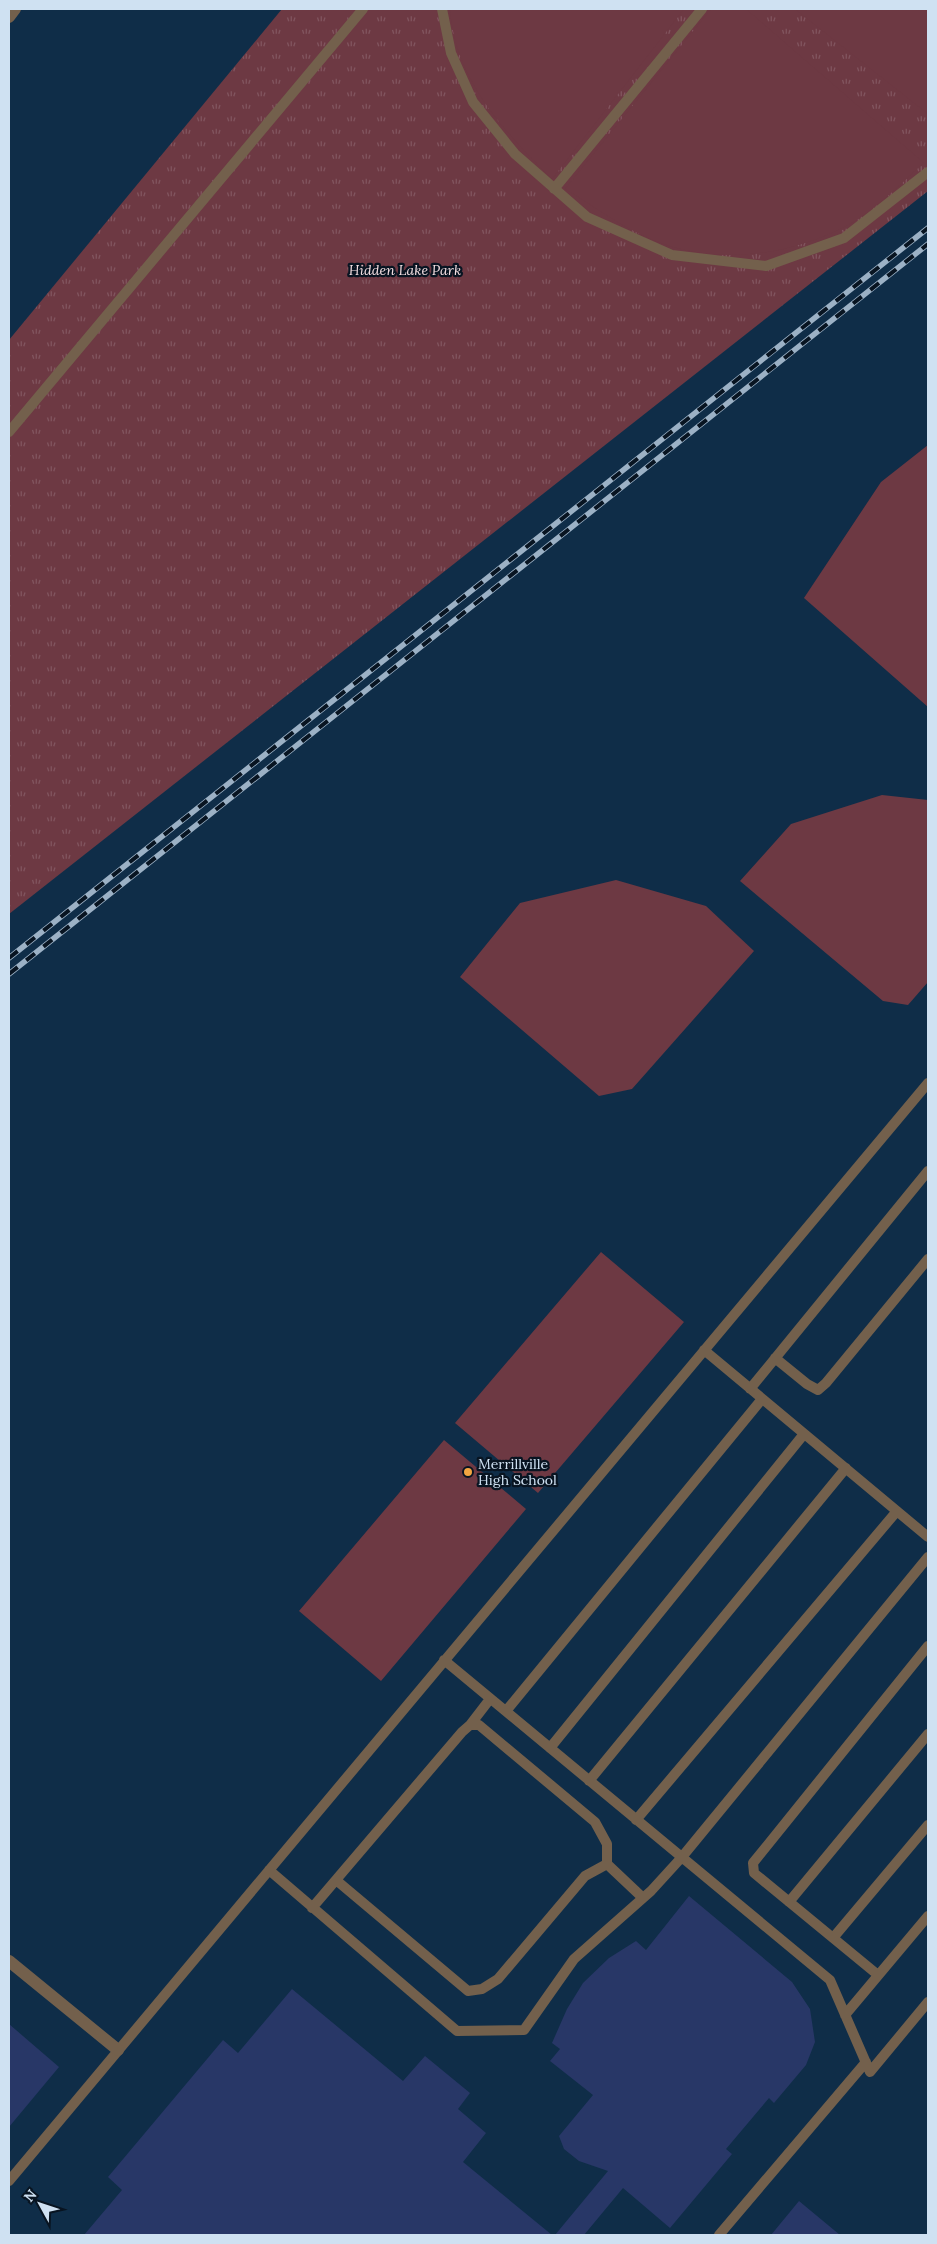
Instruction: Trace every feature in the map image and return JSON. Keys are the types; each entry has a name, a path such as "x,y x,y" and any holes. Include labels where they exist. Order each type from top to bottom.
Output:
{"street":[{"path":"9,17 15,9"},
{"path":"9,1961 118,2050"}],"lane":[{"path":"9,432 363,9"},
{"path":"442,9 451,53 473,102 515,154 587,217 672,255 766,266 844,238 928,172"},
{"path":"554,189 702,9"},
{"path":"9,2181 928,1082"},
{"path":"750,1389 928,1171"},
{"path":"775,1358 818,1390 826,1383 928,1259"},
{"path":"704,1350 928,1537"},
{"path":"506,1711 762,1399"},
{"path":"550,1748 804,1434"},
{"path":"589,1781 846,1468"},
{"path":"636,1820 897,1511"},
{"path":"268,1870 457,2031 524,2030 574,1959 643,1898 682,1858 928,1557"},
{"path":"878,1975 754,1873 753,1863 928,1646"},
{"path":"444,1660 830,1980 870,2072 928,2002"},
{"path":"312,1908 470,1725 490,1699"},
{"path":"470,1725 479,1725 594,1822 607,1844 607,1864 643,1898"},
{"path":"790,1902 928,1734"},
{"path":"833,1938 928,1825"},
{"path":"336,1880 468,1991 482,1989 498,1979 585,1876 607,1864"},
{"path":"845,2015 928,1916"},
{"path":"719,2235 866,2062"}],"green space":[{"name":"Hidden Lake Park","path":"282,9 928,9 928,191 9,914 9,340"},
{"path":"450,9 684,9 552,179 500,123 485,103 461,59 454,35"},
{"path":"711,9 746,9 924,163 878,205 848,225 826,236 802,244 752,254 701,253 653,240 619,223 565,189"},
{"path":"795,9 928,9 928,114"},
{"path":"928,445 928,707 804,598 881,482"},
{"path":"882,795 928,800 928,982 908,1005 883,1001 740,881 791,824"},
{"path":"616,880 706,906 754,951 632,1089 599,1096 460,977 520,903"},
{"path":"601,1252 684,1322 538,1493 455,1423"},
{"path":"444,1440 526,1509 381,1681 299,1611"}],"building":[{"path":"689,1896 792,1982 810,2009 815,2042 806,2065 774,2103 769,2098 726,2149 732,2154 670,2228 623,2188 584,2235 555,2235 608,2171 579,2161 564,2149 559,2136 593,2095 550,2061 560,2049 552,2043 567,2009 583,1983 609,1958 636,1941 646,1950"},
{"path":"292,1989 403,2081 425,2056 470,2093 458,2109 486,2133 463,2162 552,2235 84,2235 122,2190 108,2177 223,2040 238,2053"},
{"path":"9,2024 59,2067 9,2127"},
{"path":"799,2201 840,2235 771,2235"}],"railway":[{"path":"9,958 928,228"},
{"path":"9,974 928,244"}],"place":[{"name":"Merrillville High School","path":"468,1472"}]}
